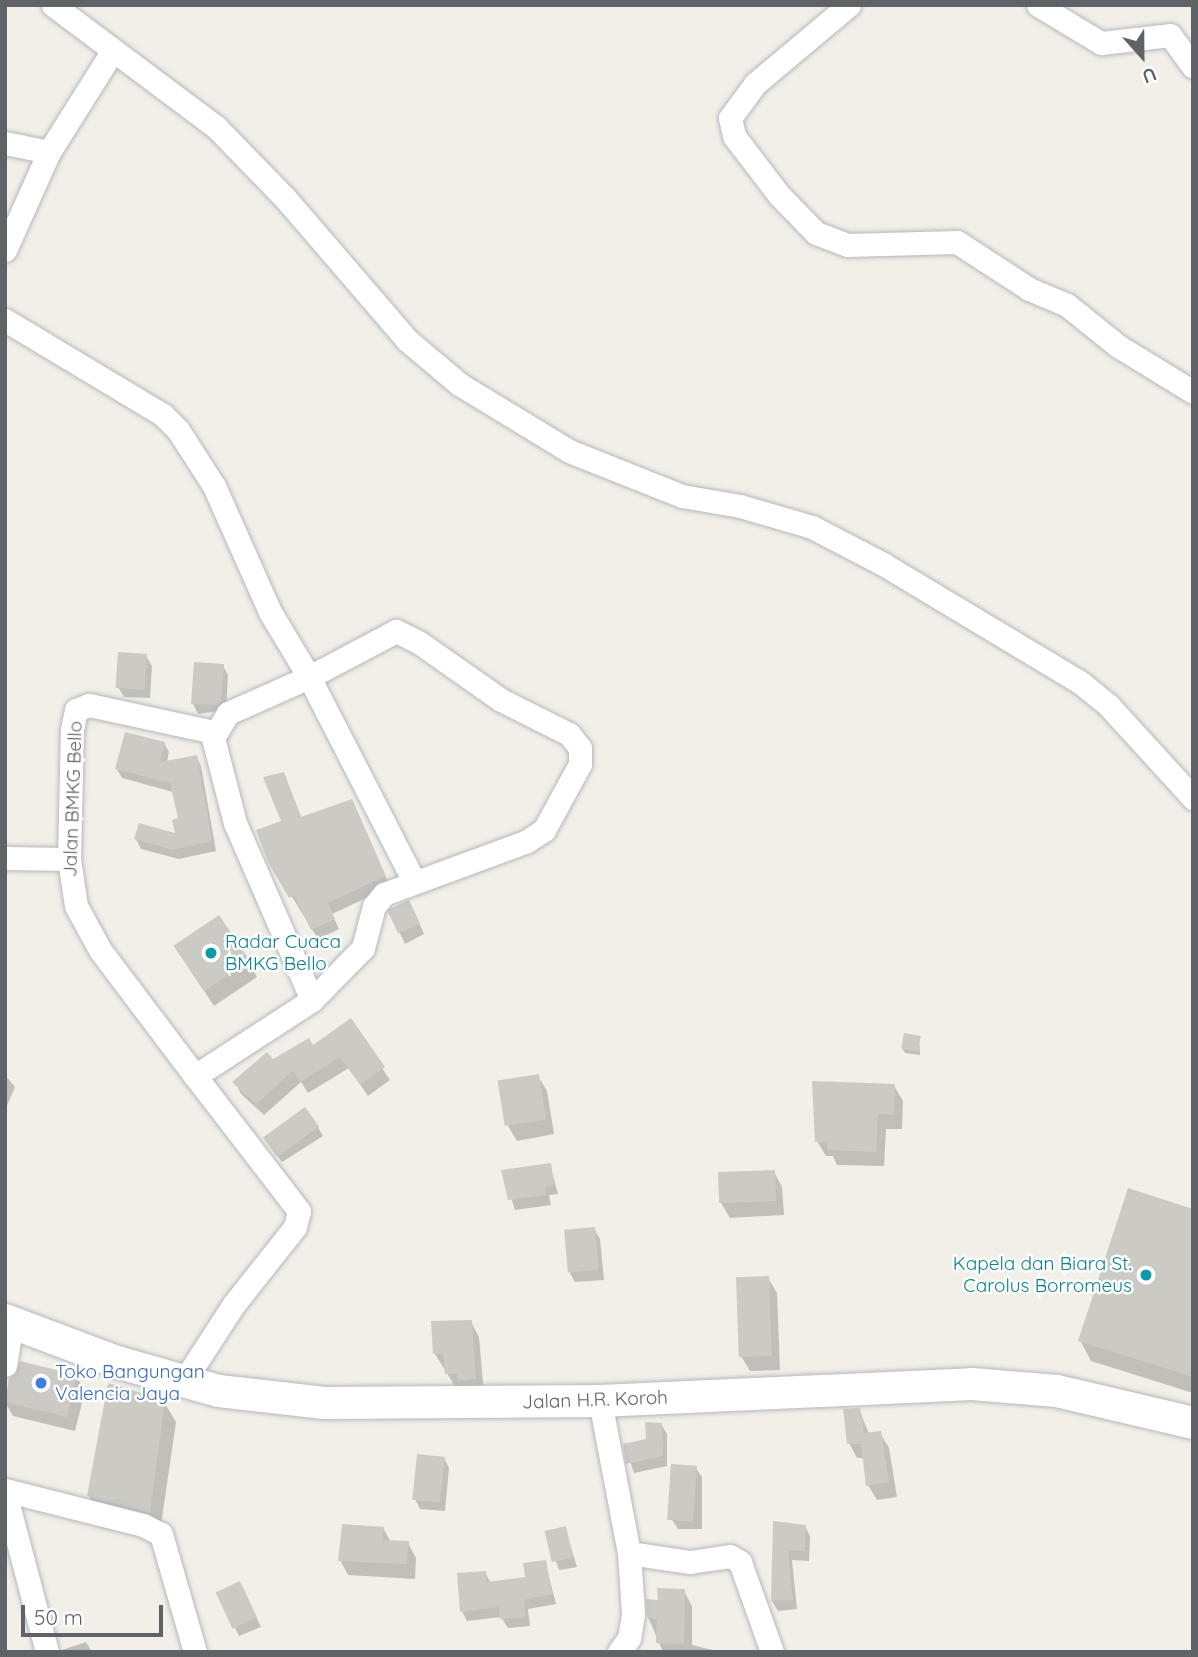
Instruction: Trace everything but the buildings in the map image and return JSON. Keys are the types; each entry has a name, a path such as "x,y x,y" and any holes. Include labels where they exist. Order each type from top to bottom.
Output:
{"main road":[{"name":"Jalan H.R. Koroh","path":"9,1321 184,1381 232,1393 324,1403 600,1401 938,1384 1008,1385 1057,1391 1193,1423"}],"street":[{"path":"53,5 112,52 183,99 233,143 377,309 459,384 569,451 682,496 782,516 883,564 1081,683 1109,706 1193,798"},
{"path":"849,5 755,84 730,118 734,136 779,195 816,233 847,246 957,242 1029,289 1067,304 1118,346 1193,392"},
{"path":"1038,5 1101,43 1170,35 1193,67"},
{"path":"5,250 48,152 112,52"},
{"path":"5,143 48,152"},
{"path":"5,320 163,415 178,430 214,486 270,612 309,677 414,881"},
{"path":"195,1076 312,1000 353,960 371,932 380,897 414,881 488,856 544,830 580,764 580,748 569,734 501,700 399,631 309,677 228,713 214,732 235,823 312,1000"},
{"name":"Jalan BMKG Bello","path":"184,1381 234,1304 295,1227 299,1210 195,1076 82,922 70,886 69,859 76,710 89,705 214,732"},
{"path":"5,858 69,859"},
{"path":"5,1365 9,1321"},
{"path":"600,1401 629,1553 632,1622 619,1652"},
{"path":"47,1652 5,1492 143,1525 161,1534 195,1652"},
{"path":"629,1553 690,1562 730,1556 740,1562 772,1652"}],"place":[{"name":"Radar Cuaca BMKG Bello","path":"211,953"},
{"name":"Kapela dan Biara St. Carolus Borromeus","path":"1146,1275"},
{"name":"Toko Bangungan Valencia Jaya","path":"41,1383"}]}
